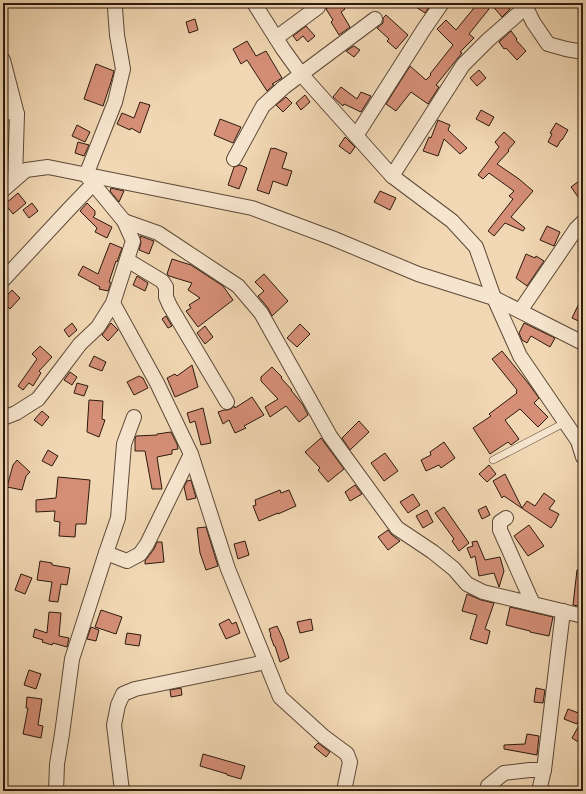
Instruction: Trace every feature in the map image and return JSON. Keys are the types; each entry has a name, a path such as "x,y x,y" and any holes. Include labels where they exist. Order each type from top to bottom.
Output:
{"street":[{"path":"3,280 68,209 90,179 124,69 117,35 115,8 117,3"},
{"path":"254,3 301,74 392,176 452,221 476,247 494,298 520,356 578,441 583,457"},
{"path":"356,136 442,3"},
{"path":"392,176 463,65 525,5 533,22 548,44 583,52"},
{"path":"276,38 318,7"},
{"path":"234,159 263,106 284,87 375,19"},
{"path":"3,60 10,112 16,179"},
{"path":"3,190 26,170 48,167 90,179 252,208 332,238 418,274 494,298 583,344"},
{"path":"3,418 38,399 80,344 98,327 114,302 133,241 124,221 90,179"},
{"path":"124,221 158,233 238,286 261,313 330,436 397,528 434,552 454,569 467,584 484,592 583,616"},
{"path":"520,311 576,229 583,222"},
{"path":"127,260 162,281 166,287 166,297 170,306 228,402"},
{"path":"114,302 157,383 190,454 228,569 280,697 324,737 347,754 350,762 344,791"},
{"path":"56,791 58,764 72,659 118,518 124,444 134,417"},
{"path":"106,552 127,561 140,554 147,544 190,454"},
{"path":"506,518 500,522 500,530 533,604"},
{"path":"539,791 544,770 563,611"},
{"path":"122,791 114,725 118,705 123,694 135,689 266,662"},
{"path":"487,791 488,786 504,773 544,770"}],"lane":[{"path":"493,460 566,422"}],"building":[{"path":"333,3 340,3 345,9 341,12 350,27 339,35 331,22 333,20 326,9"},
{"path":"410,3 432,3 425,13"},
{"path":"478,3 482,3 489,9 469,34 474,38 460,52 462,53 436,85 439,87 428,104 411,92 396,111 386,104 410,66 426,80 431,75 430,74 453,45 437,29 446,20 456,30"},
{"path":"490,3 505,3 510,9 502,17"},
{"path":"386,15 408,35 396,49 387,41 389,39 377,28 383,23 383,18"},
{"path":"195,19 198,30 189,33 186,22"},
{"path":"306,26 315,36 308,42 303,36 297,41 293,36"},
{"path":"511,31 517,39 516,40 526,51 517,60 506,48 504,49 499,42"},
{"path":"247,41 256,56 266,51 282,78 272,84 274,85 267,91 247,60 241,64 233,49"},
{"path":"354,46 360,50 354,57 346,51"},
{"path":"96,64 114,71 103,106 84,99"},
{"path":"479,70 486,78 477,86 470,78"},
{"path":"341,87 357,99 361,92 371,96 361,112 344,104 343,106 333,97"},
{"path":"305,95 310,102 301,110 296,103"},
{"path":"286,97 292,103 283,112 276,105"},
{"path":"140,102 150,105 140,133 131,128 130,130 117,124 122,113 134,118"},
{"path":"481,110 494,117 489,126 476,119"},
{"path":"220,119 241,127 233,143 214,135"},
{"path":"438,120 450,125 448,130 467,148 460,154 444,139 438,156 423,151 429,137 431,138"},
{"path":"556,123 568,130 557,147 548,142 552,134 550,133"},
{"path":"77,125 90,132 85,142 72,136"},
{"path":"504,132 515,142 497,164 519,179 533,191 511,217 525,228 523,231 505,223 494,236 488,231 513,199 509,196 514,191 489,173 483,179 478,175 499,147 495,142"},
{"path":"345,137 355,147 350,154 339,146"},
{"path":"78,142 89,145 84,156 75,153"},
{"path":"271,148 287,153 282,168 292,171 287,186 273,181 269,194 257,190"},
{"path":"240,165 247,168 239,189 228,185 234,167"},
{"path":"583,178 583,204 571,187"},
{"path":"111,188 124,191 119,202 110,191"},
{"path":"380,191 396,198 390,210 374,202"},
{"path":"18,193 26,203 13,214 5,204"},
{"path":"32,203 38,211 29,218 23,210"},
{"path":"87,203 95,211 95,215 93,217 112,227 107,238 95,232 97,228 80,211"},
{"path":"547,226 560,232 554,246 540,240"},
{"path":"140,236 154,241 149,254 139,250 141,243"},
{"path":"110,243 122,248 109,282 111,283 108,291 99,289 100,287 78,275 83,266 98,274"},
{"path":"526,254 535,258 536,256 544,261 527,286 516,278"},
{"path":"172,259 191,265 223,286 233,300 198,327 186,311 191,308 189,305 200,298 188,290 192,283 169,276 167,274"},
{"path":"264,274 288,301 272,316 268,308 258,296 264,291 255,282"},
{"path":"137,276 148,283 145,291 133,285"},
{"path":"12,290 20,298 10,309 3,302 3,300"},
{"path":"583,295 583,323 572,318"},
{"path":"166,316 172,326 168,328 162,319"},
{"path":"72,323 77,330 69,337 64,330"},
{"path":"111,323 118,330 108,341 102,335"},
{"path":"524,323 555,338 550,347 531,336 527,343 522,340 519,333"},
{"path":"300,324 310,334 297,347 287,338"},
{"path":"205,326 213,337 205,344 197,333"},
{"path":"40,346 52,357 39,371 41,373 33,386 29,383 23,390 18,386 37,359 32,354"},
{"path":"502,351 539,398 534,403 548,417 538,427 520,409 505,420 519,439 511,445 508,442 490,454 473,428 491,416 489,414 517,393 517,390 492,359"},
{"path":"94,356 106,362 102,371 89,366"},
{"path":"192,365 198,387 175,397 167,378 175,374 177,376"},
{"path":"272,367 292,390 308,415 299,422 286,406 270,417 265,407 278,399 261,381 261,377"},
{"path":"70,372 77,377 72,385 64,380"},
{"path":"139,376 143,378 148,388 134,395 127,382"},
{"path":"77,383 88,386 84,396 74,393"},
{"path":"252,397 264,415 244,426 246,428 235,433 229,420 223,424 218,412 231,409 234,406 235,408"},
{"path":"89,400 103,401 102,419 105,420 99,437 87,432"},
{"path":"203,408 211,443 201,445 195,421 190,423 187,413"},
{"path":"42,411 49,417 42,426 34,420"},
{"path":"359,421 369,432 350,450 342,438"},
{"path":"171,432 178,449 172,450 172,454 157,457 162,489 152,489 145,451 135,451 136,436 157,435"},
{"path":"321,438 344,469 328,482 318,470 320,468 305,452"},
{"path":"444,442 455,458 441,468 439,465 426,471 421,460 431,455 430,452"},
{"path":"48,450 58,456 52,466 42,461"},
{"path":"385,453 398,471 384,481 371,463"},
{"path":"17,460 30,472 26,476 22,490 7,487 13,465"},
{"path":"489,465 496,474 487,482 479,474"},
{"path":"505,474 522,508 527,501 535,506 544,493 555,501 549,509 559,514 551,528 504,496 502,498 493,481"},
{"path":"58,477 90,480 86,524 76,524 75,537 59,536 60,522 54,521 55,511 36,512 36,500 56,498"},
{"path":"191,480 196,498 187,500 184,487 187,481"},
{"path":"355,485 362,494 350,501 345,492"},
{"path":"280,490 281,493 289,490 296,506 259,521 253,506 256,505 255,500"},
{"path":"413,494 420,505 408,513 400,502"},
{"path":"486,506 490,515 482,519 478,510"},
{"path":"444,507 469,543 459,551 452,541 454,539 435,513"},
{"path":"427,510 433,522 423,528 416,516"},
{"path":"529,525 544,546 528,556 514,536"},
{"path":"206,527 218,566 206,570 200,553 197,528"},
{"path":"388,530 400,541 388,550 378,537"},
{"path":"245,541 249,555 238,559 234,544"},
{"path":"477,541 485,560 500,557 504,571 499,587 494,573 479,576 475,556 471,558 467,548 473,546 472,542"},
{"path":"157,542 162,542 164,562 145,564 145,561 154,549"},
{"path":"40,561 70,568 67,585 61,584 58,602 49,601 52,582 37,580"},
{"path":"577,570 583,570 583,607 573,605"},
{"path":"21,574 32,578 25,594 15,590"},
{"path":"467,594 481,600 494,603 485,629 490,631 487,644 470,639 477,615 462,611"},
{"path":"510,607 553,617 549,636 506,625"},
{"path":"101,610 122,617 116,634 95,627"},
{"path":"49,612 61,613 59,636 69,638 67,647 53,643 52,645 33,637 35,629 47,633"},
{"path":"229,619 232,624 236,622 240,633 226,639 219,624"},
{"path":"311,619 313,630 300,633 297,622"},
{"path":"277,626 289,658 280,662 269,629"},
{"path":"91,627 99,630 96,641 87,639"},
{"path":"127,633 141,635 139,646 125,644"},
{"path":"29,670 41,674 36,689 24,685"},
{"path":"181,688 182,695 171,697 170,690"},
{"path":"536,688 545,690 543,703 534,702"},
{"path":"27,697 42,699 38,725 43,726 41,738 23,734 28,708 26,708"},
{"path":"568,709 581,714 577,724 564,719"},
{"path":"583,718 583,745 572,738"},
{"path":"527,734 539,736 537,755 504,749 504,745 525,744"},
{"path":"318,743 330,752 326,757 314,747"},
{"path":"203,754 245,766 241,779 200,766"}]}
